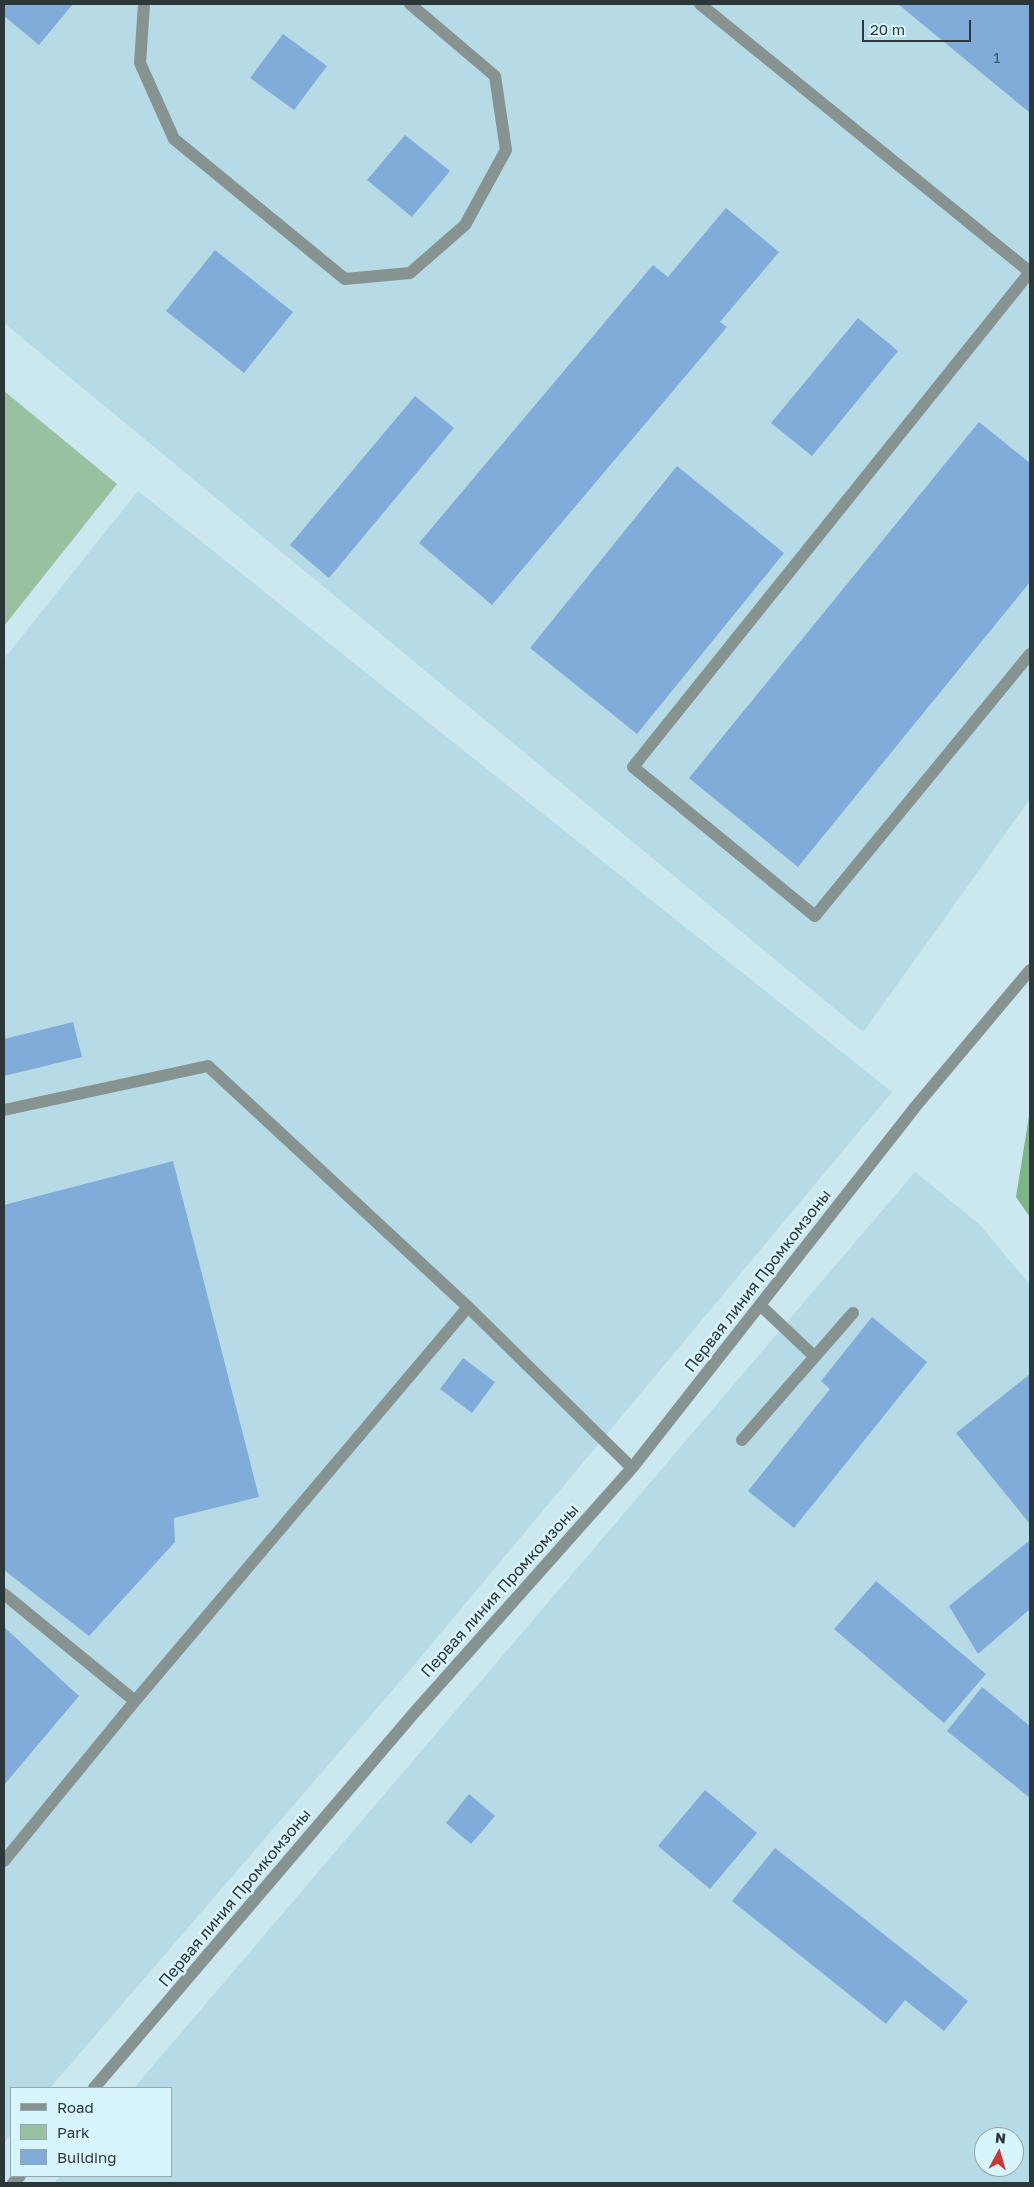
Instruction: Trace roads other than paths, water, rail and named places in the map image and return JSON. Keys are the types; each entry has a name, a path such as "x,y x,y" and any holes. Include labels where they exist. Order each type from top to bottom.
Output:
{"street":[{"path":"144,4 140,63 174,140 345,279 410,273 464,224 506,150 495,76 410,4"},
{"path":"700,4 1030,272 633,768 814,916 1030,654"},
{"name":"Первая линия Промкомзоны","path":"95,2087 414,1713 632,1468 916,1106 1030,970"},
{"path":"4,1110 208,1066 468,1307 632,1468"},
{"path":"760,1305 815,1357"},
{"path":"4,1861 135,1701 468,1307"},
{"path":"742,1440 853,1313"},
{"path":"4,1594 135,1701"}]}
